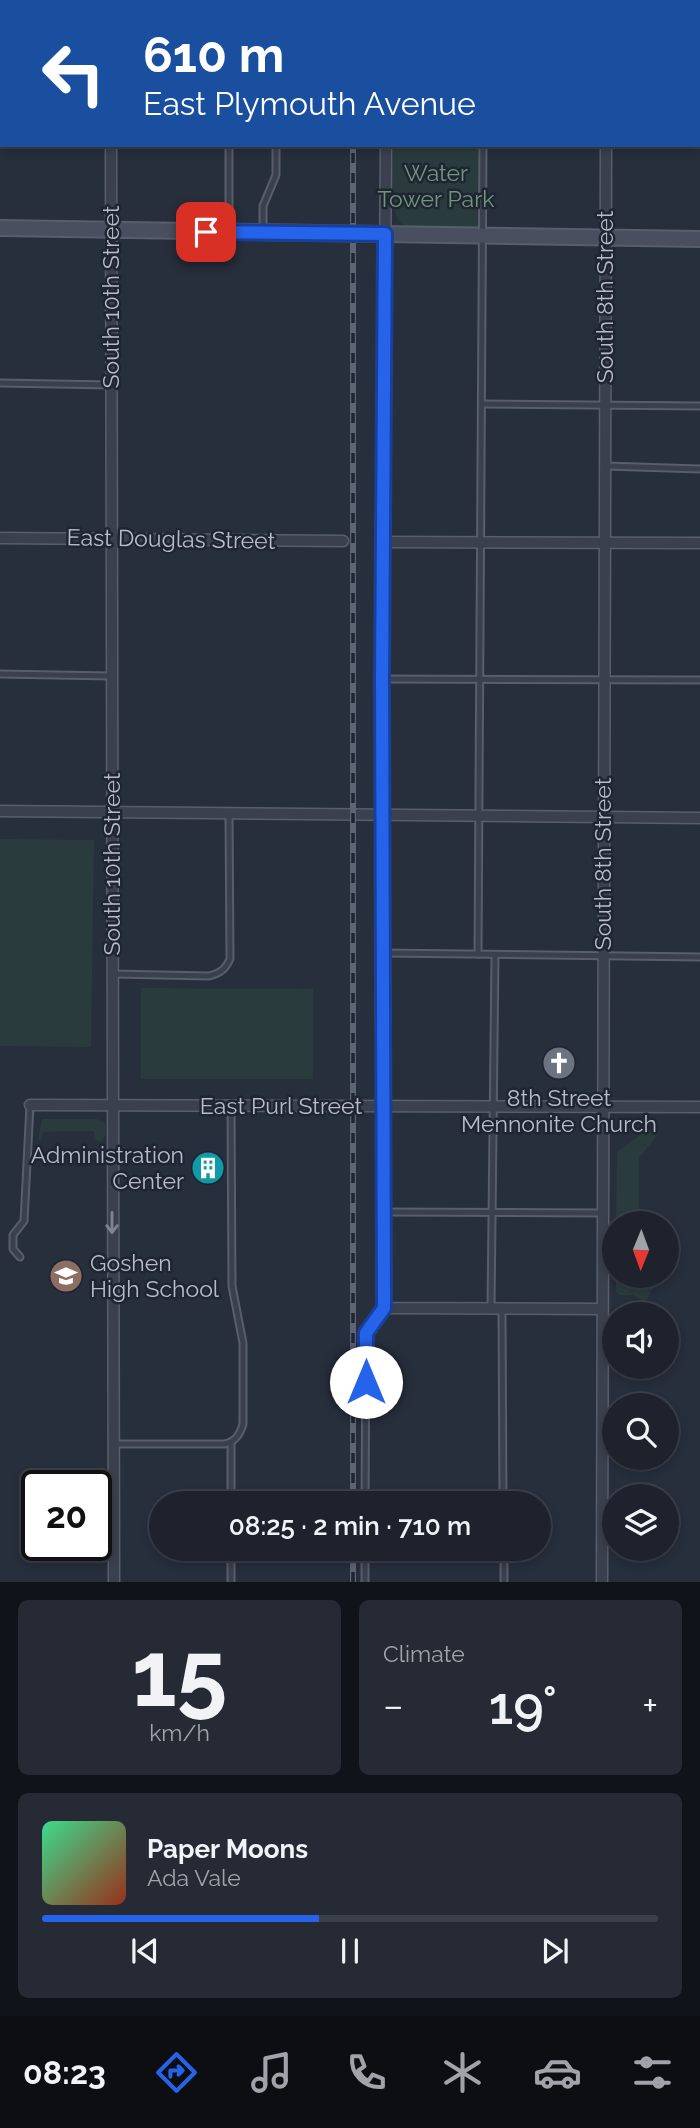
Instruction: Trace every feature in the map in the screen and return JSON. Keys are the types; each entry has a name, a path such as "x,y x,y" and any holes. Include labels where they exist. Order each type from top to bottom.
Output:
{"main road":[{"path":"0,228 700,239"}],"street":[{"name":"South 10th Street","path":"111,147 114,1582"},
{"path":"386,147 382,679 384,1308 602,1309"},
{"name":"South 8th Street","path":"602,1213 606,147"},
{"name":"East Douglas Street","path":"0,538 342,541"},
{"path":"383,542 700,543"},
{"path":"0,811 700,818"},
{"name":"East Purl Street","path":"30,1105 700,1107"},
{"name":"South 8th Street","path":"602,1379 602,1582"}],"lane":[{"path":"229,147 229,232"},
{"path":"263,233 263,206 276,175 276,147"},
{"path":"478,954 483,147"},
{"path":"0,383 111,385"},
{"path":"482,404 700,406"},
{"path":"604,466 700,469"},
{"path":"0,674 111,676"},
{"path":"382,679 700,680"},
{"path":"112,974 209,976 226,968 230,959 229,814"},
{"path":"382,953 700,957"},
{"path":"495,955 491,1212 503,1491"},
{"path":"20,1257 13,1249 13,1235 24,1221 30,1105"},
{"path":"114,1444 215,1445 231,1443 240,1434 243,1424 243,1343 232,1286 232,1106"},
{"path":"383,1212 602,1213"},
{"path":"365,1491 366,1333 384,1308"},
{"path":"231,1443 231,1491"},
{"path":"231,1561 231,1582"},
{"path":"365,1561 365,1582"},
{"path":"504,1561 504,1582"}],"green space":[{"name":"Water Tower Park","path":"393,147 480,147 479,227 407,227 400,222 396,214 392,191"},
{"path":"0,839 94,840 91,1047 0,1046"},
{"path":"141,988 313,989 313,1079 141,1079"},
{"path":"42,1119 97,1119 105,1123 105,1136 98,1141 94,1131 43,1132 41,1141 38,1139"},
{"path":"644,1132 660,1132 639,1158 639,1211 616,1211 617,1152"},
{"path":"616,1288 653,1288 645,1302 633,1295 620,1295"}],"railway":[{"path":"353,147 353,1491"},
{"path":"353,1561 353,1582"}],"place":[{"name":"8th Street Mennonite Church","path":"559,1063"},
{"name":"Administration Center","path":"208,1168"},
{"name":"Goshen High School","path":"66,1276"}],"route":[{"path":"206,232 385,234 382,679 384,1308 366,1333 366,1382"}]}
